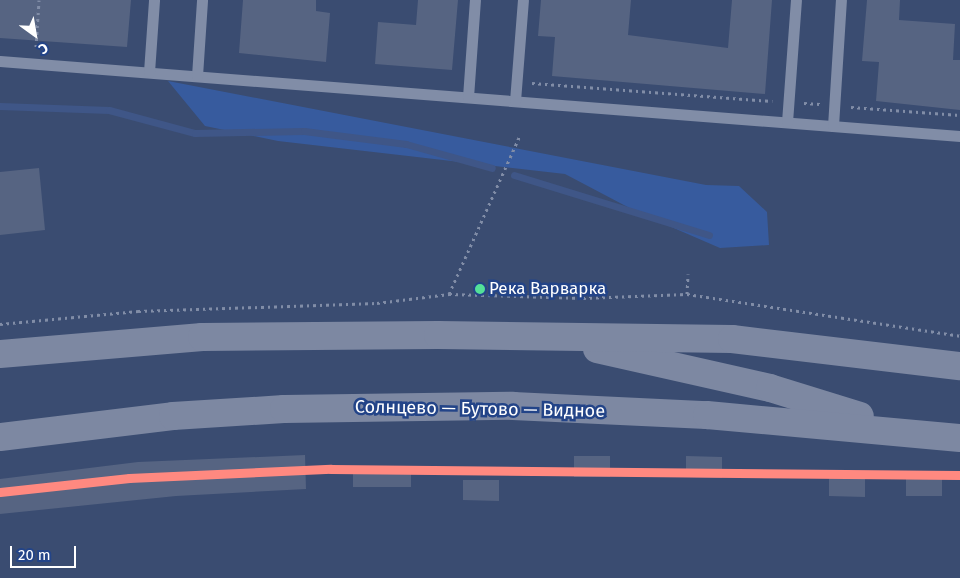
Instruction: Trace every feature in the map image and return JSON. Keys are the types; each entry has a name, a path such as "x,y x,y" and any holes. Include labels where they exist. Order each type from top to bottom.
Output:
{"main road":[{"path":"0,354 110,343 309,334 732,339 960,366"},
{"path":"547,338 770,388 907,430"},
{"name":"Солнцево — Бутово — Видное","path":"0,436 173,416 390,406 622,410 907,430 960,438"}],"lane":[{"path":"149,72 154,0"},
{"path":"197,76 202,0"},
{"path":"468,97 474,0"},
{"path":"516,101 523,0"},
{"path":"788,122 796,0"},
{"path":"832,126 841,0"},
{"path":"0,61 960,136"}],"path":[{"path":"36,47 39,0"},
{"path":"449,294 520,135"},
{"path":"687,294 688,274"},
{"path":"0,324 167,310 377,303 449,294 583,298 687,294 960,336"}],"shaded area":[{"path":"168,81 706,185 739,186 767,212 769,245 720,248 639,213 565,174 278,141 205,126"}],"building":[{"path":"0,0 131,0 127,47 0,38"},
{"path":"243,0 316,0 316,11 330,13 326,62 239,53"},
{"path":"418,0 458,0 452,70 375,64 378,22 416,25"},
{"path":"541,0 631,0 628,35 728,48 732,0 772,0 765,94 552,76 555,37 538,36"},
{"path":"867,0 900,0 899,20 955,24 953,60 960,60 960,110 876,101 879,62 862,61"},
{"path":"39,168 45,230 0,235 0,172"},
{"path":"305,455 306,489 176,496 0,514 0,479 138,462"},
{"path":"574,456 610,456 610,477 574,477"},
{"path":"686,456 722,457 722,478 686,477"},
{"path":"353,466 411,466 411,487 353,487"},
{"path":"906,475 942,476 942,496 906,496"},
{"path":"829,476 865,476 865,497 829,496"},
{"path":"463,480 499,480 499,501 463,500"}],"waterway":[{"path":"0,106 109,110 195,133 304,131 406,144 492,168"},
{"path":"514,175 709,235"}],"transit line":[{"path":"0,492 129,478 331,469 960,475"}],"place":[{"name":"Река Варварка","path":"480,289"}]}
